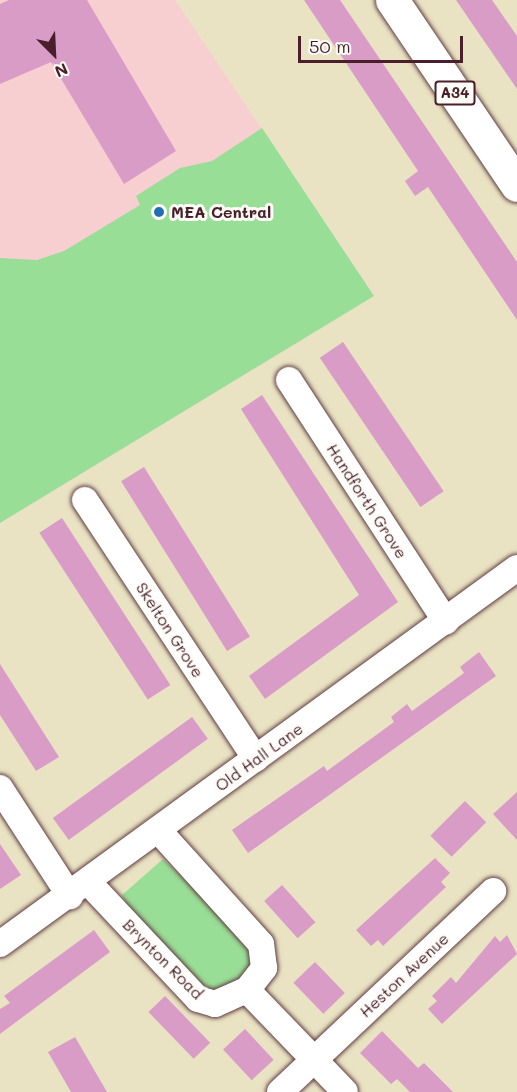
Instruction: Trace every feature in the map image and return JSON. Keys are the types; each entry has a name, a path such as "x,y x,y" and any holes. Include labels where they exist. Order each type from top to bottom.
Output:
{"highway":[{"name":"A34","path":"392,0 517,185"}],"street":[{"name":"Handforth Grove","path":"289,380 446,622"},
{"name":"Skelton Grove","path":"85,500 256,759"},
{"name":"Old Hall Lane","path":"0,944 79,890 446,622 513,580"},
{"name":"Brynton Road","path":"0,788 79,890 198,999 215,1004 247,990"},
{"path":"158,831 261,944 264,968 247,990 345,1092"},
{"name":"Heston Avenue","path":"280,1092 493,891"}],"shaded area":[{"name":"MEA Central","path":"0,0 175,0 374,296 0,523"}],"green space":[{"name":"MEA Central","path":"262,128 374,296 0,523 0,258 37,260 64,251 140,205 136,196 180,168 212,161"},
{"path":"163,859 256,949 254,970 212,996 127,906 122,895"}],"building":[{"path":"9,0 87,0 176,151 124,184 51,62 0,84 0,4"},
{"path":"304,0 340,0 517,262 517,320 428,187 415,196 405,181 418,171"},
{"path":"456,0 492,0 517,36 517,89"},
{"path":"343,342 444,491 420,507 320,358"},
{"path":"262,395 398,602 265,699 249,676 359,595 241,409"},
{"path":"144,467 250,637 227,651 121,481"},
{"path":"62,518 170,685 148,700 39,533"},
{"path":"479,652 496,676 248,853 232,830 324,766 327,771 394,722 391,717 407,704 412,711 464,673 460,667"},
{"path":"0,664 59,757 36,771 0,715"},
{"path":"192,717 208,739 69,840 53,818"},
{"path":"517,792 517,840 493,814"},
{"path":"465,801 486,822 452,857 430,836"},
{"path":"0,844 21,875 0,889"},
{"path":"435,858 450,873 441,882 446,887 383,946 378,940 371,946 356,930"},
{"path":"282,885 315,922 298,938 264,901"},
{"path":"94,930 110,952 0,1034 0,1009 10,1003 4,996"},
{"path":"507,935 517,954 442,1024 428,1009 437,1001 432,996 451,977 456,983 495,936 500,942"},
{"path":"315,962 345,993 323,1014 293,983"},
{"path":"165,996 210,1043 194,1059 148,1012"},
{"path":"245,1029 274,1060 252,1080 223,1049"},
{"path":"382,1031 418,1068 424,1063 453,1092 410,1092 397,1079 391,1084 360,1053"},
{"path":"75,1037 107,1092 71,1092 48,1052"}],"place":[{"name":"MEA Central","path":"159,212"}]}
